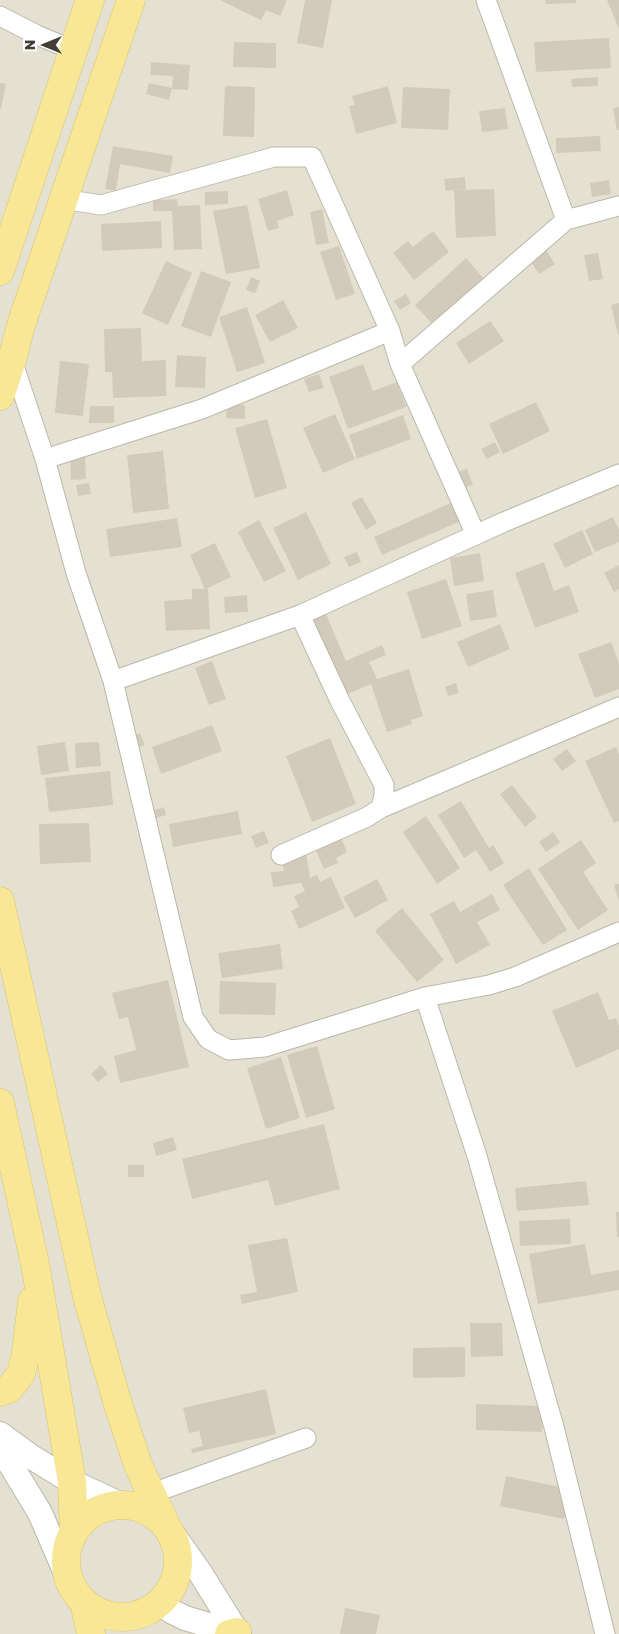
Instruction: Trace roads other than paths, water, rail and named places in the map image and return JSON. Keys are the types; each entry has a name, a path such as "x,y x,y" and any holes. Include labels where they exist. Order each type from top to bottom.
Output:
{"main road":[{"path":"0,271 90,0"},
{"path":"0,396 21,325 130,0"},
{"path":"0,901 87,1296 138,1465 150,1494 168,1528 177,1546 179,1561 173,1587 156,1615 112,1617 100,1613 84,1602 73,1589 66,1569 67,1549 74,1531 94,1511 107,1506 137,1506 152,1513 168,1528"},
{"path":"0,1103 35,1264 72,1482 74,1531"},
{"path":"0,1392 9,1389 21,1374 29,1334 35,1264"},
{"path":"84,1602 91,1634"}],"street":[{"path":"486,0 566,220"},
{"path":"0,16 38,36 74,50"},
{"path":"63,199 101,206 274,157 312,157 390,330 400,364 476,535"},
{"path":"400,364 566,220 619,206"},
{"path":"45,460 202,409 390,330"},
{"path":"12,360 45,460 76,573 113,681 193,1017 208,1039 229,1050 265,1048 425,997 489,985 515,977 619,932"},
{"path":"113,681 300,615 476,535 619,474"},
{"path":"300,615 340,701 384,785 381,808"},
{"path":"281,855 367,817 381,808 619,707"},
{"path":"425,997 485,1184 554,1427 605,1634"},
{"path":"0,1434 30,1456 72,1482 124,1506"},
{"path":"150,1494 306,1438"},
{"path":"0,1447 40,1513 68,1578"},
{"path":"168,1528 201,1574 235,1633"},
{"path":"156,1615 171,1611 185,1618 235,1633"}]}
